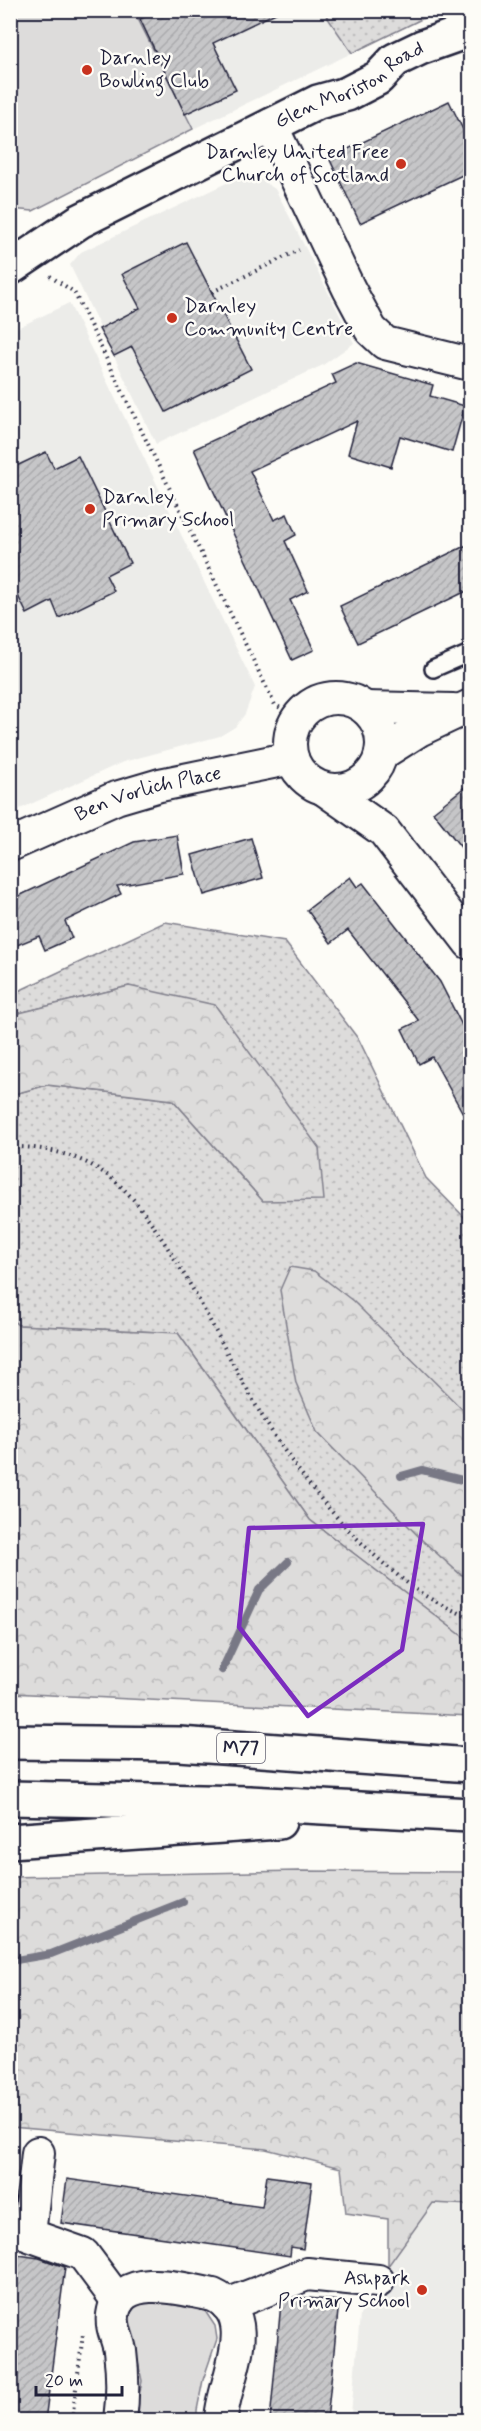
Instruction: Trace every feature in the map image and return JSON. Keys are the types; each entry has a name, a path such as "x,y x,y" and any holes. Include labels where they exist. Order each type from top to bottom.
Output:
{"main road":[{"name":"Glen Moriston Road","path":"15,257 80,221 271,125 318,102 347,94 378,78 394,60 422,47 471,30"},
{"name":"M77","path":"10,1742 179,1744 471,1765"},
{"path":"10,1798 249,1803 418,1810 471,1815"},
{"path":"10,1841 418,1810"}],"street":[{"path":"271,125 371,330 385,343 471,364"},
{"path":"384,831 375,800 377,762 382,741 380,729 374,717 352,700 337,698 322,700 308,706 298,717 291,730 289,744 292,758 304,777 384,831 471,943"},
{"path":"365,708 464,708"},
{"path":"324,789 338,790 364,781 377,762 419,730 464,708"},
{"name":"Ben Vorlich Place","path":"10,845 116,798 160,785 292,758"},
{"path":"38,2153 29,2235 83,2254 118,2301"},
{"path":"227,2305 307,2274 378,2281"},
{"path":"120,2421 122,2400 120,2350 113,2328 113,2315 121,2296 140,2287 153,2285 213,2295 233,2312 237,2323 238,2339 222,2400 221,2421"}],"lane":[{"path":"433,669 471,653"}],"path":[{"path":"212,292 324,237"},
{"path":"15,257 74,292 275,705 298,717"},
{"path":"10,1147 27,1146 55,1150 90,1164 114,1181 136,1202 188,1280 261,1413 299,1472 332,1512 373,1552 419,1591 471,1618"}],"highlighted area":[{"path":"423,1524 402,1650 308,1716 239,1627 249,1528"}],"shaded area":[{"path":"134,11 323,11 352,53 193,129"},
{"path":"254,175 275,189 354,343 323,365 156,444 70,265 81,252 235,179"},
{"name":"Darnley Primary School","path":"69,303 255,687 245,714 235,727 220,736 123,762 11,813 11,331"},
{"name":"Ashpark Primary School","path":"433,2203 470,2205 470,2420 354,2420 351,2414 360,2315 388,2266"}],"green space":[{"name":"Darnley Bowling Club","path":"10,11 134,11 193,129 33,211 11,209"},
{"path":"323,11 438,11 352,53"},
{"path":"165,922 285,942 359,1040 426,1178 470,1223 470,1642 310,1520 178,1333 18,1325 11,1319 11,1095 47,1085 173,1100 263,1201 129,986 11,1015 10,995"},
{"path":"129,986 215,1005 319,1148 324,1200 263,1201 173,1100 47,1085 11,1095 11,1015"},
{"path":"290,1267 314,1271 353,1301 470,1417 470,1578 460,1574 423,1541 317,1432 296,1383 280,1290"},
{"path":"11,1319 18,1325 178,1333 310,1520 470,1642 470,1716 11,1693"},
{"path":"299,1871 470,1872 470,2205 433,2203 388,2266 388,2219 346,2213 341,2168 266,2149 11,2127 11,1877"},
{"path":"156,2301 205,2311 215,2326 217,2339 203,2380 197,2420 134,2420 142,2381 127,2310 139,2304"}],"building":[{"path":"157,10 282,10 213,43 236,90 185,114 140,19"},
{"name":"Darnley United Free Church of Scotland","path":"449,101 471,146 471,171 360,223 329,158"},
{"name":"Darnley Community Centre","path":"186,242 251,369 166,412 132,347 114,356 99,329 140,308 122,274"},
{"path":"356,363 433,385 430,396 465,406 452,452 400,436 391,467 348,454 357,421 250,471 274,520 287,514 296,535 285,541 308,591 290,600 314,650 292,660 194,449 336,383 332,374"},
{"path":"46,452 54,468 78,456 130,563 106,575 114,591 59,618 52,601 27,614 18,596 10,599 10,469"},
{"path":"471,543 471,589 358,643 340,606"},
{"path":"471,782 471,860 433,812"},
{"path":"177,835 184,874 117,886 121,894 65,921 72,938 45,950 39,936 10,948 10,900 134,842"},
{"path":"251,838 263,878 204,895 192,855"},
{"path":"350,877 357,887 363,883 440,982 471,1043 471,1128 432,1057 419,1064 402,1029 419,1021 348,930 331,943 307,910"},
{"path":"267,2176 312,2182 303,2249 291,2247 290,2256 61,2223 67,2179 262,2207"},
{"path":"12,2254 39,2258 65,2267 45,2421 10,2421 10,2270"},
{"path":"297,2297 339,2301 327,2421 270,2421 281,2303"}],"waterway":[{"path":"401,1476 422,1470 470,1482"},
{"path":"222,1670 259,1590 288,1562"},
{"path":"10,1961 51,1954 183,1902"}],"place":[{"name":"Darnley Bowling Club","path":"87,70"},
{"name":"Darnley United Free Church of Scotland","path":"401,164"},
{"name":"Darnley Community Centre","path":"172,318"},
{"name":"Darnley Primary School","path":"90,509"},
{"name":"Ashpark Primary School","path":"422,2290"}]}
